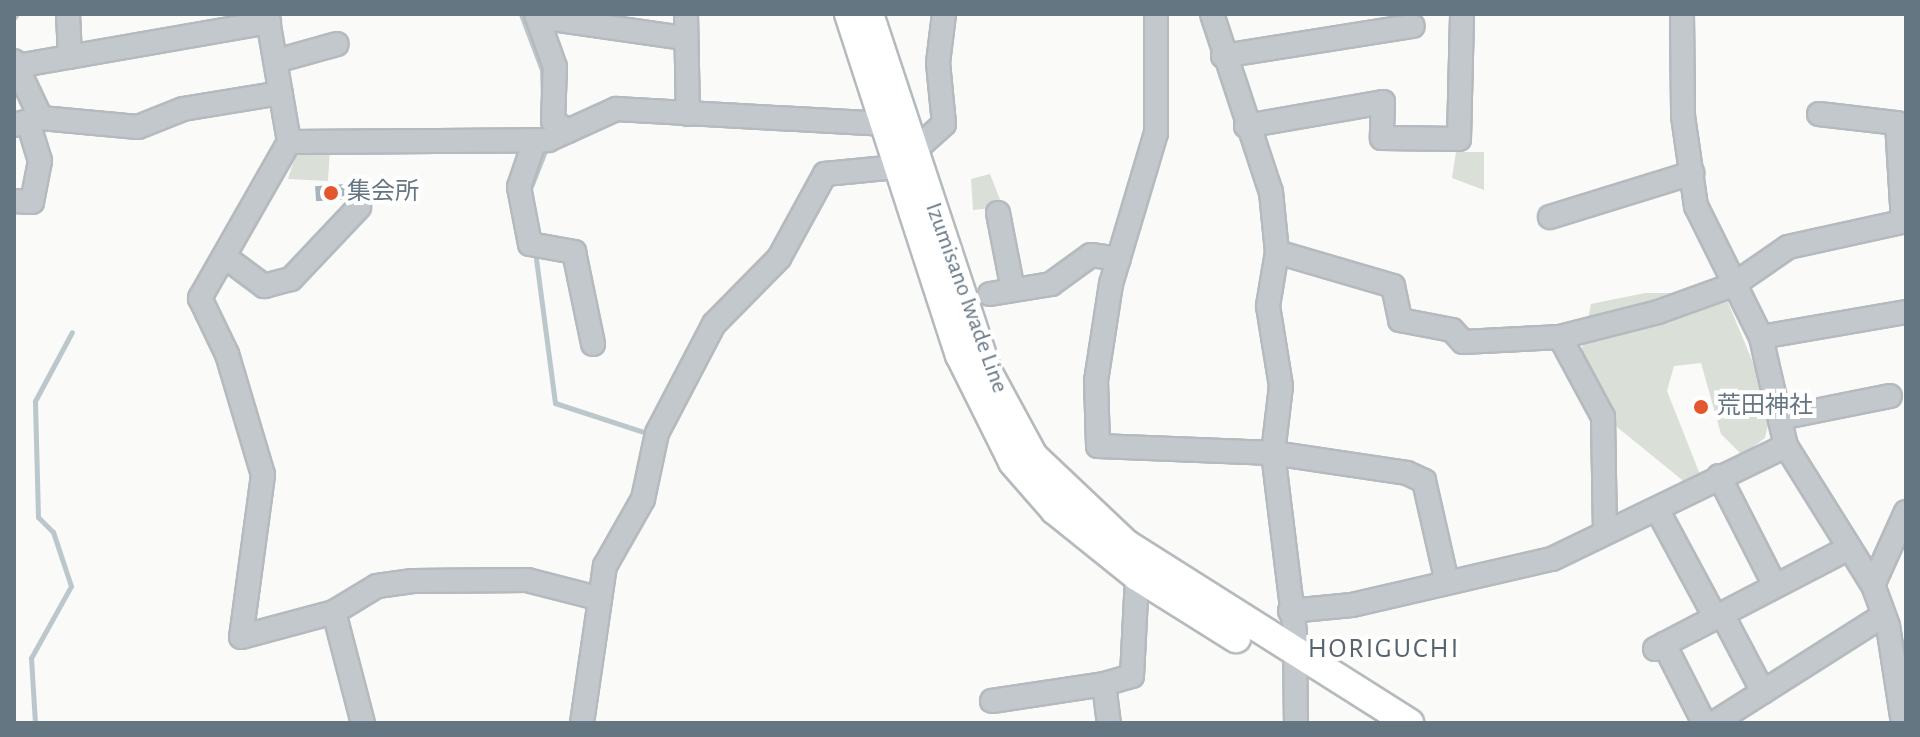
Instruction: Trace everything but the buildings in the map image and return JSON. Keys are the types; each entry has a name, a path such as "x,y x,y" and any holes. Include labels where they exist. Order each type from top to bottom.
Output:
{"main road":[{"name":"Izumisano Iwade Line","path":"849,14 895,126 982,410 1013,462 1055,510 1137,576 1409,723"},
{"name":"Izumisano Iwade Line","path":"869,14 895,126"},
{"name":"Izumisano Iwade Line","path":"906,159 988,373 1033,456 1126,544 1293,662 1372,723"}],"street":[{"path":"68,14 70,57"},
{"path":"686,14 688,114"},
{"path":"582,723 597,598 605,566 643,499 657,433 714,324 779,258 825,174 906,159 944,124 938,63 944,14"},
{"path":"1156,14 1156,133 1119,259 1096,381 1098,446 1273,453 1353,461 1424,481 1446,578"},
{"path":"1212,14 1246,126 1271,192 1277,252 1268,306 1281,386 1273,453 1290,611 1296,723"},
{"path":"1246,126 1383,102 1382,138 1459,139 1462,14"},
{"path":"1682,14 1696,206 1761,337 1786,446 1873,585 1900,657 1903,723"},
{"path":"14,201 32,202 40,161 28,123 16,64 70,57 269,16 289,142 200,298 227,354 263,475 241,637 334,612 377,586 470,578 527,580 597,598"},
{"path":"568,131 553,121 555,67 536,16 685,38"},
{"path":"1223,56 1336,41 1360,22 1413,26"},
{"path":"276,61 337,44"},
{"path":"28,123 138,127 183,109 281,93"},
{"path":"289,142 535,140 568,131 616,109 895,126"},
{"path":"1277,252 1393,286 1400,320 1452,330 1463,342 1560,337 1733,285 1788,247 1905,221 1897,123 1819,114"},
{"path":"535,140 519,187 530,244 574,252 593,344"},
{"path":"1550,217 1692,173"},
{"path":"225,257 264,286 291,279 359,207"},
{"path":"998,213 1013,290"},
{"path":"990,294 1051,284 1091,255 1119,259"},
{"path":"1761,337 1906,312"},
{"path":"1560,337 1603,417 1605,530"},
{"path":"1780,418 1890,396"},
{"path":"1290,611 1352,605 1446,578 1552,559 1605,530 1658,511 1719,476 1786,446"},
{"path":"1719,476 1775,586"},
{"path":"1658,511 1763,692"},
{"path":"1873,585 1906,512"},
{"path":"1704,723 1660,646 1849,548"},
{"path":"992,701 1104,684 1132,676 1137,576"},
{"path":"334,612 363,723"},
{"path":"1714,723 1884,615"},
{"path":"1104,684 1109,723"}],"shaded area":[{"path":"298,147 330,148 328,181 288,179"},
{"path":"1456,152 1484,152 1484,190 1452,178"},
{"path":"990,174 1003,207 973,210 971,179"},
{"path":"1645,293 1724,293 1772,408 1765,438 1742,455 1721,434 1701,363 1674,366 1667,391 1701,477 1687,484 1617,427 1580,359 1591,304"}],"waterway":[{"path":"14,18 17,14"},
{"path":"521,14 542,70 544,133"},
{"path":"528,194 547,146"},
{"path":"535,251 555,403 650,434"},
{"path":"35,723 31,658 71,586 53,532 38,517 35,401 72,332"}],"place":[{"name":"集会所","path":"331,193"},
{"name":"荒田神社","path":"1701,407"}],"district":[{"name":"HORIGUCHI","path":"1384,649"}]}
